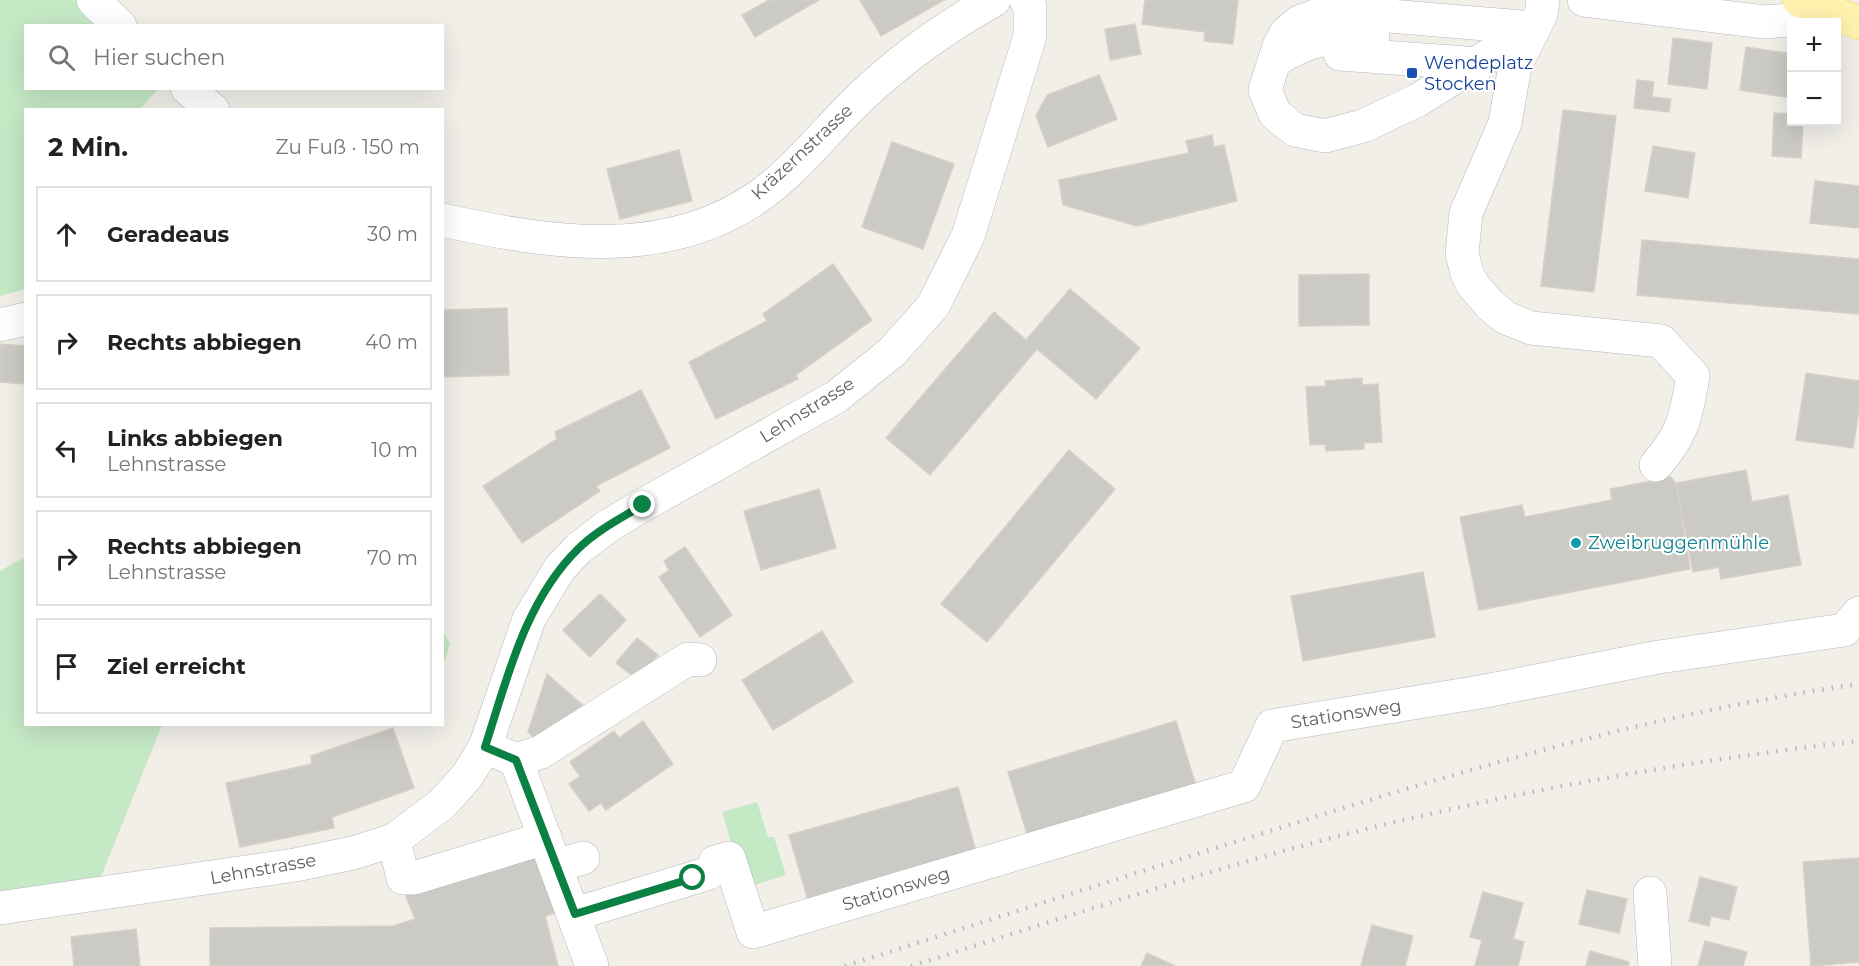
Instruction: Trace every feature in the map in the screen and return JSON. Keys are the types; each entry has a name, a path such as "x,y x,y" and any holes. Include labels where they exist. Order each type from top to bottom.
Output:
{"main road":[{"path":"1799,0 1849,20"}],"street":[{"path":"93,0 118,24"},
{"name":"Kräzernstrasse","path":"444,220 499,232 606,242 650,240 707,226 763,193 862,96 897,66 959,21 994,0"},
{"name":"Lehnstrasse","path":"0,908 295,865 353,853 394,840 442,804 467,776 485,747 529,619 560,568 579,548 634,510 836,397 892,352 933,306 968,236 1023,57 1031,21 1030,7 1026,0"},
{"path":"1584,0 1765,22 1849,20"},
{"path":"1354,13 1528,24 1479,64 1418,100 1363,126 1325,136 1295,130 1275,114 1265,90 1273,62 1286,33 1299,22 1318,15 1354,13"},
{"path":"1528,24 1515,66 1501,133 1466,213 1462,254 1467,273 1473,285 1491,306 1506,318 1531,328 1661,341 1693,376 1685,422 1672,447 1656,465"},
{"path":"1273,62 1330,54 1479,64"},
{"path":"0,325 24,319"},
{"name":"Stationsweg","path":"575,914 712,867 729,858 753,932 1244,786 1272,726 1480,692 1659,657 1844,630 1859,613"},
{"path":"485,747 516,760 541,752 688,659 700,660"},
{"path":"516,760 562,854 575,914 592,966"},
{"path":"394,840 402,878 562,854"},
{"path":"1650,893 1655,966"}],"green space":[{"path":"0,0 93,0 119,24 24,24 24,90 157,90 141,108 24,108 24,289 0,296"},
{"path":"24,558 24,726 162,726 98,884 0,899 0,571"},
{"path":"444,633 450,644 444,664"},
{"path":"757,802 768,837 774,837 786,875 745,888 722,812"}],"building":[{"path":"769,0 819,0 755,37 742,15"},
{"path":"860,0 944,0 881,36"},
{"path":"1145,0 1238,0 1233,44 1204,41 1205,32 1142,24"},
{"path":"1135,24 1141,54 1110,60 1105,29"},
{"path":"1673,38 1712,43 1707,89 1668,84"},
{"path":"1746,47 1787,53 1787,97 1740,90"},
{"path":"1099,75 1117,119 1048,147 1036,116 1047,95"},
{"path":"1637,80 1654,82 1652,97 1671,99 1669,112 1634,108"},
{"path":"1563,110 1616,116 1594,292 1541,286"},
{"path":"1774,113 1787,114 1787,126 1803,126 1801,158 1772,156"},
{"path":"1212,135 1214,147 1224,145 1237,201 1137,226 1063,205 1059,180 1189,153 1186,141"},
{"path":"892,142 954,164 923,249 862,227"},
{"path":"1653,146 1695,153 1688,198 1645,191"},
{"path":"679,150 692,201 620,219 607,169"},
{"path":"1815,181 1859,186 1859,228 1810,223"},
{"path":"1642,240 1859,259 1859,314 1637,295"},
{"path":"833,264 872,320 796,375 798,379 716,419 689,362 767,321 763,314"},
{"path":"1369,274 1369,325 1299,326 1299,275"},
{"path":"1070,289 1140,348 1096,399 1037,349 930,475 886,438 994,312 1026,340"},
{"path":"507,308 509,375 444,377 444,310"},
{"path":"0,344 24,346 24,384 0,382"},
{"path":"1806,373 1859,381 1859,409 1853,448 1796,440"},
{"path":"1362,378 1362,385 1378,384 1382,442 1364,443 1364,449 1326,451 1325,444 1310,445 1306,387 1326,386 1325,381"},
{"path":"641,390 670,448 596,486 600,491 522,543 483,486 557,439 555,432"},
{"path":"1069,450 1115,489 987,642 941,604"},
{"path":"1746,470 1752,502 1788,495 1801,565 1721,579 1719,567 1693,572 1676,483"},
{"name":"Zweibruggenmühle","path":"1671,477 1676,483 1690,569 1479,610 1460,517 1522,505 1525,517 1612,500 1610,489"},
{"path":"819,489 836,548 761,570 744,511"},
{"path":"685,547 732,615 700,637 659,577 669,570 664,561"},
{"path":"1423,572 1435,637 1303,661 1291,596"},
{"path":"600,594 626,620 590,657 563,630"},
{"path":"822,631 853,682 773,730 742,680"},
{"path":"637,638 658,655 638,680 616,663"},
{"path":"547,674 587,709 536,739 528,732"},
{"path":"643,721 673,764 606,810 601,803 589,811 569,784 580,776 570,762 614,731 619,738"},
{"path":"1176,721 1196,786 1028,837 1008,772"},
{"path":"393,728 414,788 332,817 334,828 240,847 226,783 312,764 311,756"},
{"path":"958,787 977,855 809,904 789,835"},
{"path":"541,853 562,911 545,916 558,966 210,966 210,928 393,926 415,919 405,894"},
{"path":"1859,858 1859,962 1811,966 1803,862"},
{"path":"1700,877 1737,887 1729,920 1711,916 1709,926 1689,921"},
{"path":"1587,890 1627,899 1619,933 1579,924"},
{"path":"1483,892 1523,903 1513,939 1524,942 1518,966 1475,966 1482,940 1470,937"},
{"path":"1372,925 1413,936 1405,966 1361,966"},
{"path":"136,929 140,966 74,966 71,937"},
{"path":"1705,941 1747,952 1743,966 1698,966"},
{"path":"1590,951 1629,962 1628,966 1586,966"},
{"path":"1147,953 1175,966 1141,966"}],"railway":[{"path":"845,966 1242,840 1507,760 1646,724 1788,695 1859,684"},
{"path":"911,966 1210,872 1391,823 1507,797 1624,775 1741,756 1859,741"}],"place":[{"name":"Wendeplatz Stocken","path":"1412,73"},
{"name":"Zweibruggenmühle","path":"1576,543"}],"route":[{"path":"643,505 608,526 579,548 560,568 543,594 529,619 485,747 516,760 575,914 693,878"}]}
